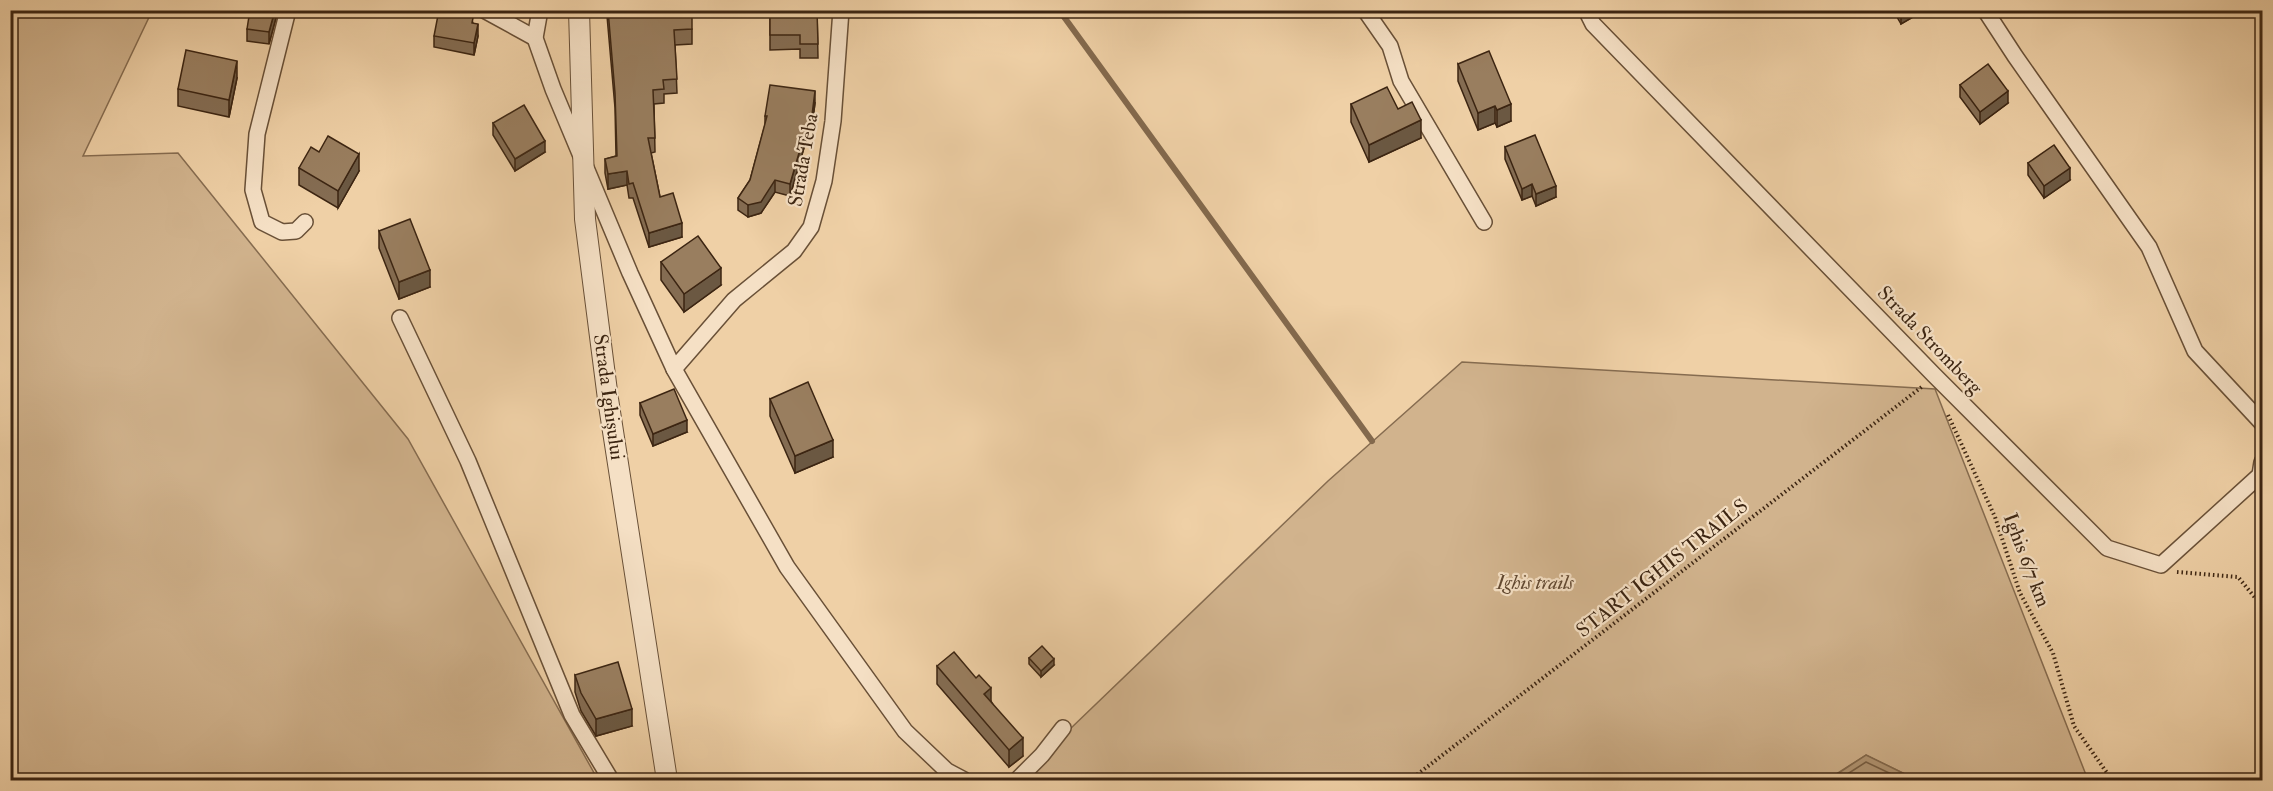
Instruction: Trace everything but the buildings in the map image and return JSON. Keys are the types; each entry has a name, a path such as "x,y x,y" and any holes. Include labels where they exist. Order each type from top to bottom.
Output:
{"street":[{"path":"288,10 257,134 253,190 262,222 282,232 296,231 305,222"},
{"path":"484,10 535,38"},
{"path":"540,10 535,38 553,89 630,273 674,369 787,567 905,731 947,771 964,780"},
{"name":"Strada Ighișului","path":"579,10 585,219 612,422 667,780"},
{"name":"Strada Teba","path":"674,369 734,300 794,251 811,228 826,171 833,121 841,10"},
{"path":"1365,10 1390,46 1401,81 1484,222"},
{"name":"Strada Stromberg","path":"1586,10 1593,24 1934,375 2110,550 2161,565 2260,475 2262,462"},
{"path":"1986,10 2015,57 2149,247 2195,351 2262,423"},
{"path":"400,318 468,462 572,715 611,780"},
{"path":"1017,780 1042,755 1063,728"}],"path":[{"name":"START IGHIS TRAILS","path":"1410,780 1932,379"},
{"name":"Ighis 6/7 km","path":"1946,411 1995,517 2020,593 2053,653 2074,726 2112,780"}],"green space":[{"path":"10,11 152,11 83,156 178,153 408,439 598,780 11,780"},
{"name":"Ighis trails","path":"1462,362 1935,389 2088,780 1917,780 1866,755 1827,780 1013,780 1043,755 1328,481"}],"water":[{"path":"1866,755 1917,780 1828,780"}],"waterway":[{"path":"1059,10 1372,441"}]}
